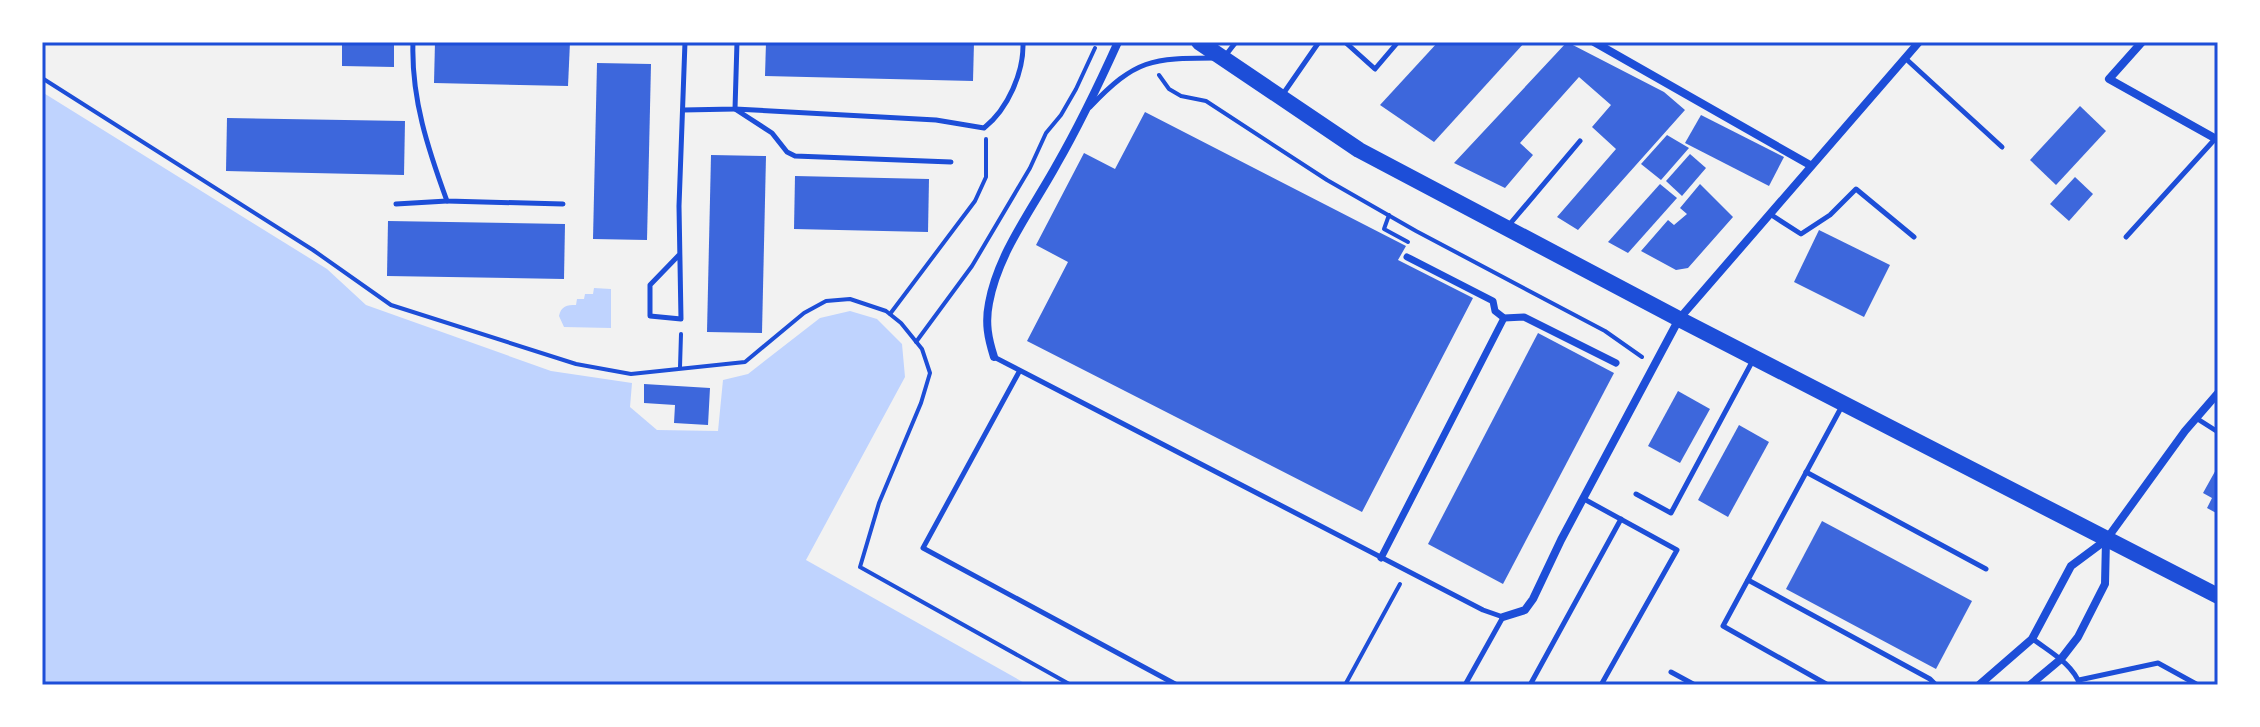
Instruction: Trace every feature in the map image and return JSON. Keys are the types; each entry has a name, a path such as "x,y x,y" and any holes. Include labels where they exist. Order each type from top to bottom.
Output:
{"main road":[{"path":"1199,42 1359,150 1754,358 2218,596"}],"street":[{"path":"994,357 987,324 989,302 998,270 1087,111 1118,42"},
{"path":"1594,42 1810,165"},
{"path":"1503,617 1525,610 1533,599 1679,319 1919,42"},
{"path":"2142,42 2109,79 2217,140"},
{"path":"1407,257 1493,301 1495,311 1504,318 1524,317 1616,363"},
{"path":"1381,558 1504,318"},
{"path":"1979,685 2032,639 2071,566 2106,540 2218,393"},
{"path":"2030,685 2061,659 2078,637 2105,584 2106,540"}],"lane":[{"path":"413,42 416,104 447,201"},
{"path":"679,255 650,285 650,316 681,319 682,272 679,255 685,42"},
{"path":"735,109 737,42"},
{"path":"683,110 735,109 936,120 984,128 996,118 1023,66 1023,42"},
{"path":"1087,111 1115,81 1147,64 1164,59 1223,58 1236,42"},
{"path":"1280,98 1319,42"},
{"path":"1345,42 1375,69 1398,42"},
{"path":"1905,58 2002,147"},
{"path":"735,109 772,133 795,156 951,162"},
{"path":"2126,237 2217,140"},
{"path":"1506,228 1580,141"},
{"path":"1769,213 1801,234 1830,215 1856,189 1914,237"},
{"path":"396,204 447,201 563,204"},
{"path":"994,357 1406,571 1503,617 1465,685"},
{"path":"1636,494 1671,513 1754,358"},
{"path":"1019,372 923,548 1177,685"},
{"path":"1828,685 1723,626 1843,404"},
{"path":"2196,418 2218,432"},
{"path":"1806,472 1986,569"},
{"path":"1583,498 1677,550 1601,685"},
{"path":"1530,685 1621,519"},
{"path":"1748,580 1936,685"},
{"path":"2032,639 2061,659 2080,683 2158,663 2198,685"},
{"path":"1671,672 1695,685"}],"path":[{"path":"916,342 972,266 1030,168 1046,133 1076,89 1098,42"},
{"path":"1147,64 1158,72 1169,89 1181,96 1218,107 1327,180 1605,331 1655,363"},
{"path":"42,78 313,250 391,305 576,364 631,374 745,362 804,313 826,301 850,299 890,314 922,349 930,373 921,403 879,503 860,567 1071,685"},
{"path":"890,314 975,201 986,177 988,149 984,128"},
{"path":"1389,215 1384,229 1413,245 1407,257"},
{"path":"680,367 681,319"},
{"path":"1345,685 1406,571"}],"water":[{"path":"42,92 327,269 366,305 551,371 632,383 630,407 657,430 718,431 723,380 748,374 820,318 850,311 877,319 902,344 905,377 806,560 1028,685 42,685"},
{"path":"594,288 611,289 611,328 564,327 559,316 561,310 576,305 577,299 584,299 585,294 593,294"}],"building":[{"path":"342,42 394,42 394,67 342,66"},
{"path":"435,42 570,42 568,86 434,83"},
{"path":"766,42 974,42 973,81 765,76"},
{"path":"1438,42 1525,42 1434,142 1380,105"},
{"path":"1567,42 1664,92 1685,110 1578,230 1557,217 1616,149 1592,127 1611,105 1579,77 1520,143 1533,155 1505,188 1454,163"},
{"path":"597,63 651,64 647,240 593,239"},
{"path":"2080,106 2106,131 2056,185 2030,160"},
{"path":"1145,112 1406,246 1398,260 1473,298 1362,512 1027,341 1068,262 1036,245 1084,153 1115,169"},
{"path":"1701,115 1784,157 1769,186 1685,143"},
{"path":"227,118 405,121 404,175 226,171"},
{"path":"1667,135 1689,148 1661,180 1641,164"},
{"path":"1690,154 1706,168 1682,196 1666,181"},
{"path":"711,155 766,156 762,333 707,332"},
{"path":"795,176 929,179 928,232 794,229"},
{"path":"2075,177 2093,194 2069,221 2050,204"},
{"path":"1660,184 1677,198 1628,253 1608,242"},
{"path":"1700,184 1733,217 1688,268 1676,270 1641,251 1668,220 1674,225 1687,214 1680,208"},
{"path":"388,221 565,224 564,279 387,276"},
{"path":"1819,230 1890,265 1864,317 1794,282"},
{"path":"1538,333 1614,373 1503,584 1428,544"},
{"path":"644,384 710,388 708,425 674,423 675,405 644,403"},
{"path":"1678,391 1710,409 1680,463 1648,446"},
{"path":"1739,425 1769,442 1728,517 1698,500"},
{"path":"2218,466 2218,514 2207,508 2212,498 2203,493"},
{"path":"1822,521 1972,601 1936,669 1786,589"}]}
